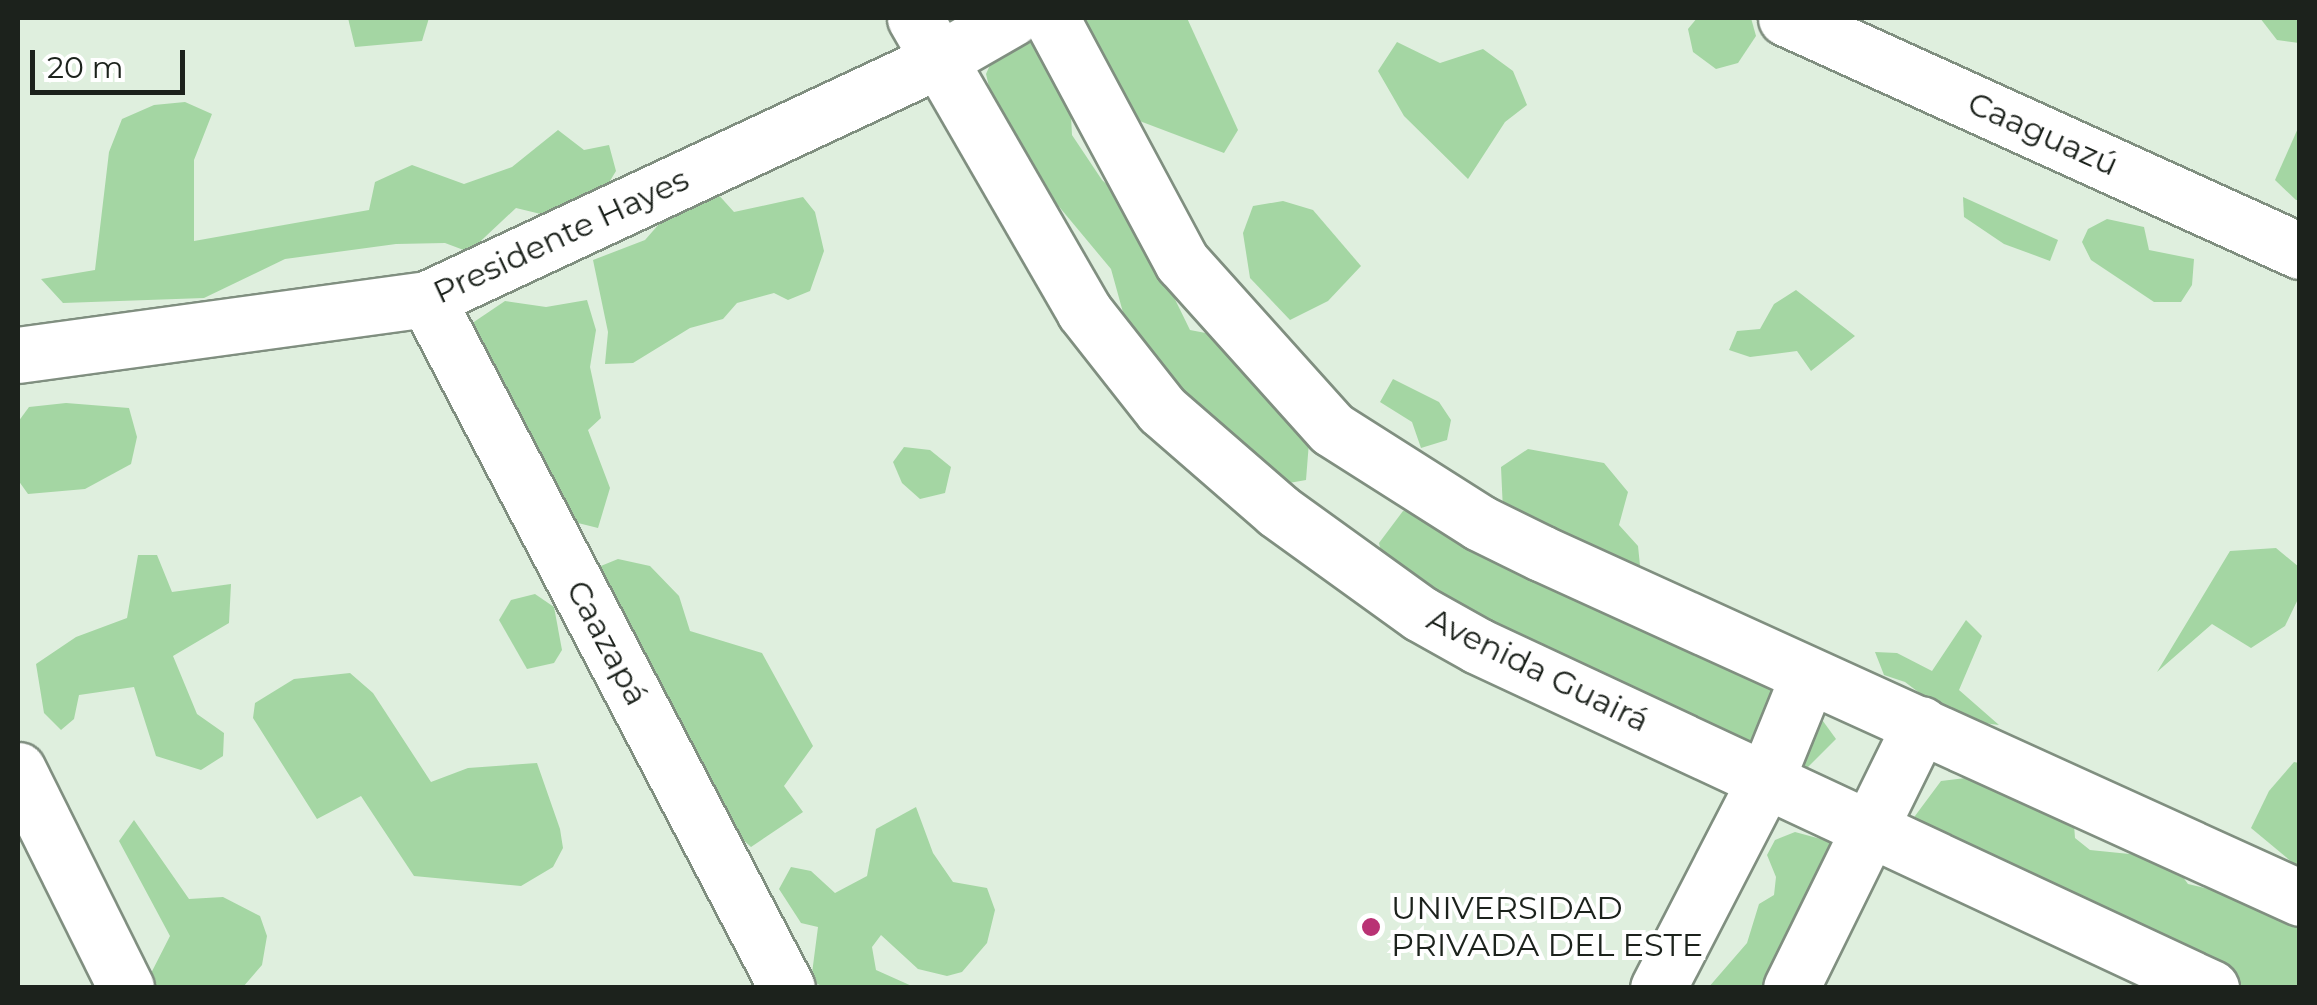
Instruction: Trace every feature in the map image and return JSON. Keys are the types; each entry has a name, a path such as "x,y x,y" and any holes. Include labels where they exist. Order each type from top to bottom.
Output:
{"street":[{"name":"Presidente Hayes","path":"18,354 427,299 927,39 1012,18"},
{"path":"1051,18 1182,262 1332,429 1480,524 2300,898"},
{"name":"Caaguazú","path":"1786,18 2300,251"},
{"name":"Avenida Guairá","path":"927,39 1084,311 1162,410 1278,511 1421,614 1478,646 1768,777 2212,988"},
{"name":"Caazapá","path":"427,299 787,988"},
{"path":"1658,988 1768,777 1808,676"},
{"path":"1792,988 1874,828 1921,724"},
{"path":"18,770 126,988"}],"green space":[{"path":"348,18 429,18 422,41 355,47"},
{"path":"1011,18 1041,44 1070,97 1072,135 1102,180 1128,203 1190,330 1216,335 1309,442 1306,480 1272,486 1128,367 1124,316 1111,269 1001,137 986,74"},
{"path":"1066,18 1187,18 1238,130 1224,153 1137,120 1112,92"},
{"path":"1697,18 1751,18 1756,36 1738,63 1716,69 1693,52 1688,29"},
{"path":"2260,18 2299,18 2299,43 2277,40"},
{"path":"1397,42 1440,63 1483,49 1513,71 1527,105 1505,122 1468,179 1404,116 1378,71"},
{"path":"185,102 212,114 194,160 194,241 369,210 375,182 412,165 464,184 512,167 558,130 584,150 609,145 616,171 596,204 549,216 516,208 469,252 445,243 396,244 285,259 204,298 63,303 41,279 95,270 109,152 122,119 154,105"},
{"path":"2299,126 2299,200 2296,200 2275,180"},
{"path":"716,192 734,212 803,197 815,212 824,251 810,291 788,300 774,293 737,303 723,319 690,328 633,363 605,364 608,332 593,260 645,240 674,207"},
{"path":"1963,197 2058,240 2050,261 2004,244 1964,217"},
{"path":"1283,201 1313,210 1361,266 1328,301 1290,320 1250,278 1243,233 1253,206"},
{"path":"2107,219 2144,227 2149,250 2194,259 2192,285 2181,302 2154,302 2091,260 2082,242 2088,229"},
{"path":"1796,290 1855,336 1811,371 1797,351 1750,357 1729,350 1737,331 1760,329 1774,304"},
{"path":"587,300 596,330 590,367 601,418 588,430 610,488 598,528 570,521 462,330 505,301 546,307"},
{"path":"1393,379 1439,402 1451,420 1447,440 1421,448 1412,422 1380,402"},
{"path":"66,403 129,408 137,437 131,464 85,489 28,494 18,480 18,422 29,407"},
{"path":"904,447 930,450 951,467 945,493 920,499 902,483 893,462"},
{"path":"1528,449 1604,463 1628,492 1619,525 1638,546 1641,575 1503,511 1501,467"},
{"path":"1403,511 1427,513 1729,651 1820,717 1836,739 1802,773 1781,778 1384,565 1379,543"},
{"path":"2276,548 2299,567 2299,597 2285,626 2251,648 2212,624 2157,672 2230,551"},
{"path":"138,555 157,555 172,592 231,584 229,623 173,656 197,714 224,733 223,756 201,770 156,756 134,687 79,695 74,719 61,730 44,713 36,664 76,637 127,618"},
{"path":"618,559 650,566 679,596 690,631 762,653 813,746 784,786 803,812 751,847 728,826 591,570"},
{"path":"535,594 554,607 562,650 554,663 527,669 499,620 511,600"},
{"path":"1966,620 1982,636 1959,690 1999,725 1954,719 1905,682 1884,675 1875,652 1897,653 1932,671"},
{"path":"350,673 373,693 431,782 468,768 537,763 563,848 553,867 521,886 414,876 361,796 317,819 253,718 255,703 294,679"},
{"path":"2294,762 2299,763 2299,868 2251,828 2269,791"},
{"path":"1974,777 2073,811 2075,838 2090,850 2169,858 2188,884 2230,894 2299,925 2299,987 2225,987 1909,824 1941,781"},
{"path":"916,807 933,853 953,882 987,888 995,910 987,943 962,972 947,976 918,969 881,935 872,947 876,970 914,987 824,987 811,981 818,927 801,923 779,889 791,867 811,871 835,893 867,876 876,829"},
{"path":"134,820 189,899 223,897 260,916 267,936 262,965 243,987 144,987 170,936 119,841"},
{"path":"1795,832 1832,842 1839,873 1777,979 1761,987 1708,988 1747,943 1759,904 1774,895 1776,877 1767,855 1775,840"}],"place":[{"name":"UNIVERSIDAD PRIVADA DEL ESTE","path":"1371,927"}]}
